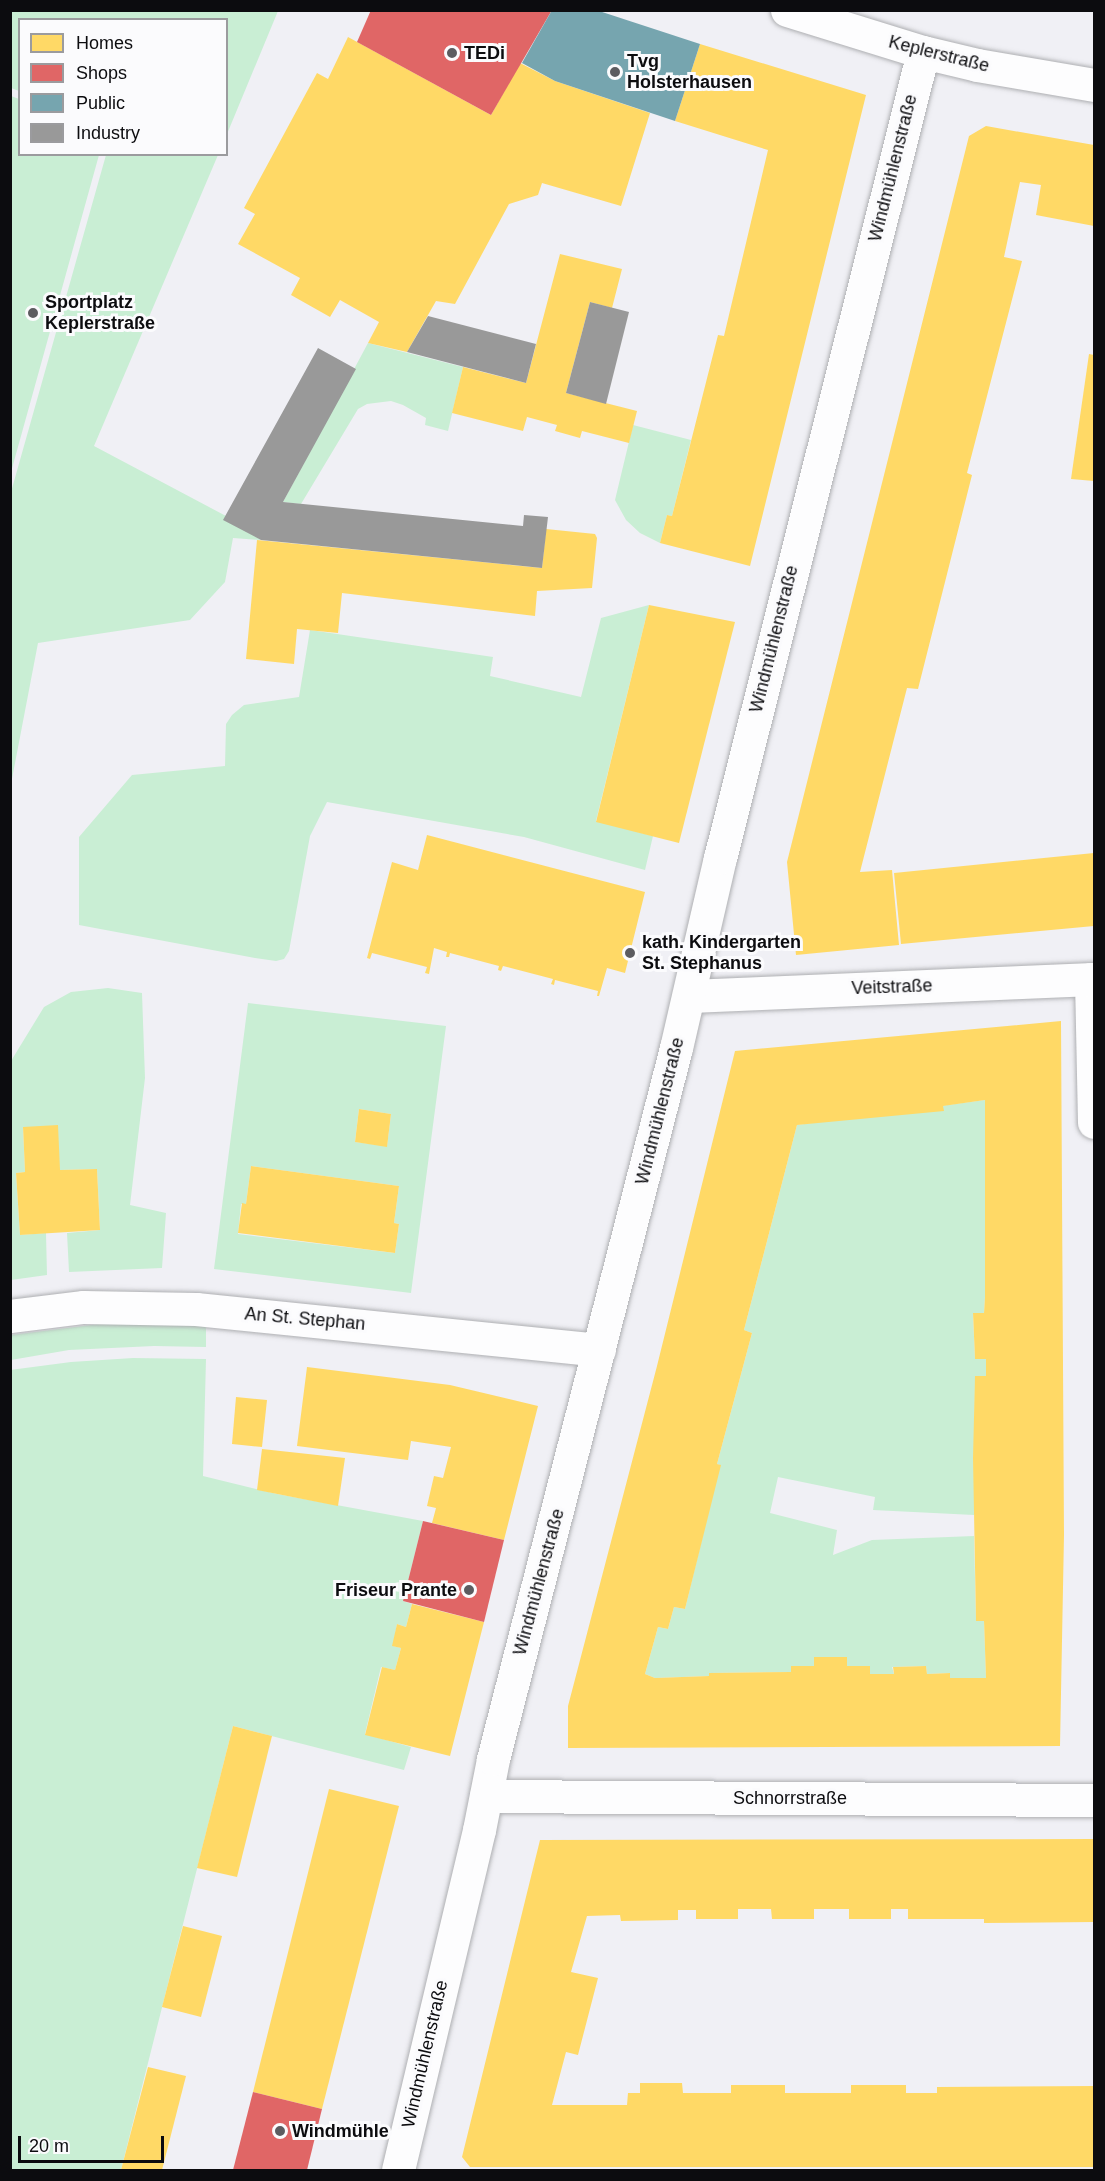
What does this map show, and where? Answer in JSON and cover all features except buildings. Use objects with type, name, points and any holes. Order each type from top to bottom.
[{"type":"street","name":"Keplerstraße","points":[[787,10],[922,52],[977,65],[1095,85]]},
{"type":"street","name":"Windmühlenstraße","points":[[398,2170],[493,1759],[689,996],[722,846],[922,52]]},
{"type":"street","name":"Veitstraße","points":[[689,996],[1093,979]]},
{"type":"street","points":[[1093,979],[1095,1122]]},
{"type":"street","name":"An St. Stephan","points":[[10,1316],[83,1307],[196,1309],[599,1350]]},
{"type":"street","name":"Schnorrstraße","points":[[486,1796],[1095,1800]]},
{"type":"green space","points":[[11,10],[278,11],[228,132],[228,18],[18,18],[18,91],[11,88]]},
{"type":"green space","name":"Sportplatz Keplerstraße","points":[[11,96],[18,99],[18,156],[99,156],[11,472]]},
{"type":"green space","points":[[106,156],[218,156],[94,446],[226,516],[261,540],[233,538],[225,582],[190,620],[38,643],[11,784],[11,492]]},
{"type":"green space","points":[[368,343],[463,367],[448,431],[425,425],[426,418],[391,401],[367,404],[358,409],[301,504],[283,502]]},
{"type":"green space","points":[[633,425],[691,440],[672,516],[667,515],[660,543],[640,533],[626,520],[615,500]]},
{"type":"green space","points":[[649,605],[596,821],[653,836],[645,870],[524,837],[327,802],[310,836],[289,951],[284,959],[276,961],[255,958],[79,925],[79,837],[132,775],[225,766],[226,724],[232,715],[244,705],[299,697],[310,630],[493,657],[490,676],[581,697],[601,618]]},
{"type":"green space","points":[[108,988],[142,993],[145,1078],[130,1205],[166,1213],[162,1268],[69,1272],[67,1233],[100,1230],[97,1169],[60,1170],[23,1127],[25,1172],[16,1173],[20,1235],[46,1233],[47,1275],[11,1280],[11,1061],[44,1007],[71,992]]},
{"type":"green space","points":[[248,1003],[446,1026],[411,1293],[214,1269]],"holes":[[[359,1109],[391,1114],[387,1146],[355,1142]],[[251,1166],[399,1186],[394,1223],[399,1224],[395,1253],[238,1234],[241,1204],[246,1204]]]},
{"type":"green space","points":[[985,1100],[985,1297],[984,1313],[973,1314],[975,1359],[986,1359],[986,1376],[975,1377],[974,1515],[873,1510],[875,1497],[778,1477],[770,1513],[837,1530],[833,1555],[872,1540],[974,1536],[976,1620],[984,1621],[986,1678],[950,1678],[950,1673],[927,1674],[926,1666],[892,1667],[894,1674],[870,1674],[870,1666],[847,1666],[847,1657],[814,1657],[814,1666],[791,1666],[791,1672],[710,1673],[709,1676],[655,1678],[645,1674],[658,1627],[668,1629],[674,1607],[685,1609],[720,1465],[717,1464],[752,1333],[744,1330],[797,1125]]},
{"type":"green space","points":[[107,1323],[206,1323],[206,1347],[154,1346],[69,1350],[11,1360],[11,1335]]},
{"type":"green space","points":[[133,1358],[206,1359],[203,1476],[277,1494],[423,1521],[403,1601],[412,1604],[406,1627],[397,1624],[393,1646],[401,1648],[395,1670],[381,1667],[365,1734],[411,1747],[404,1770],[233,1726],[121,2170],[11,2170],[10,1370],[71,1362]]},
{"type":"place","name":"TEDi","points":[[452,53]]},
{"type":"place","name":"Tvg Holsterhausen","points":[[615,72]]},
{"type":"place","name":"Sportplatz Keplerstraße","points":[[33,313]]},
{"type":"place","name":"kath. Kindergarten St. Stephanus","points":[[630,953]]},
{"type":"place","name":"Friseur Prante","points":[[469,1590]]},
{"type":"place","name":"Windmühle","points":[[280,2131]]}]
